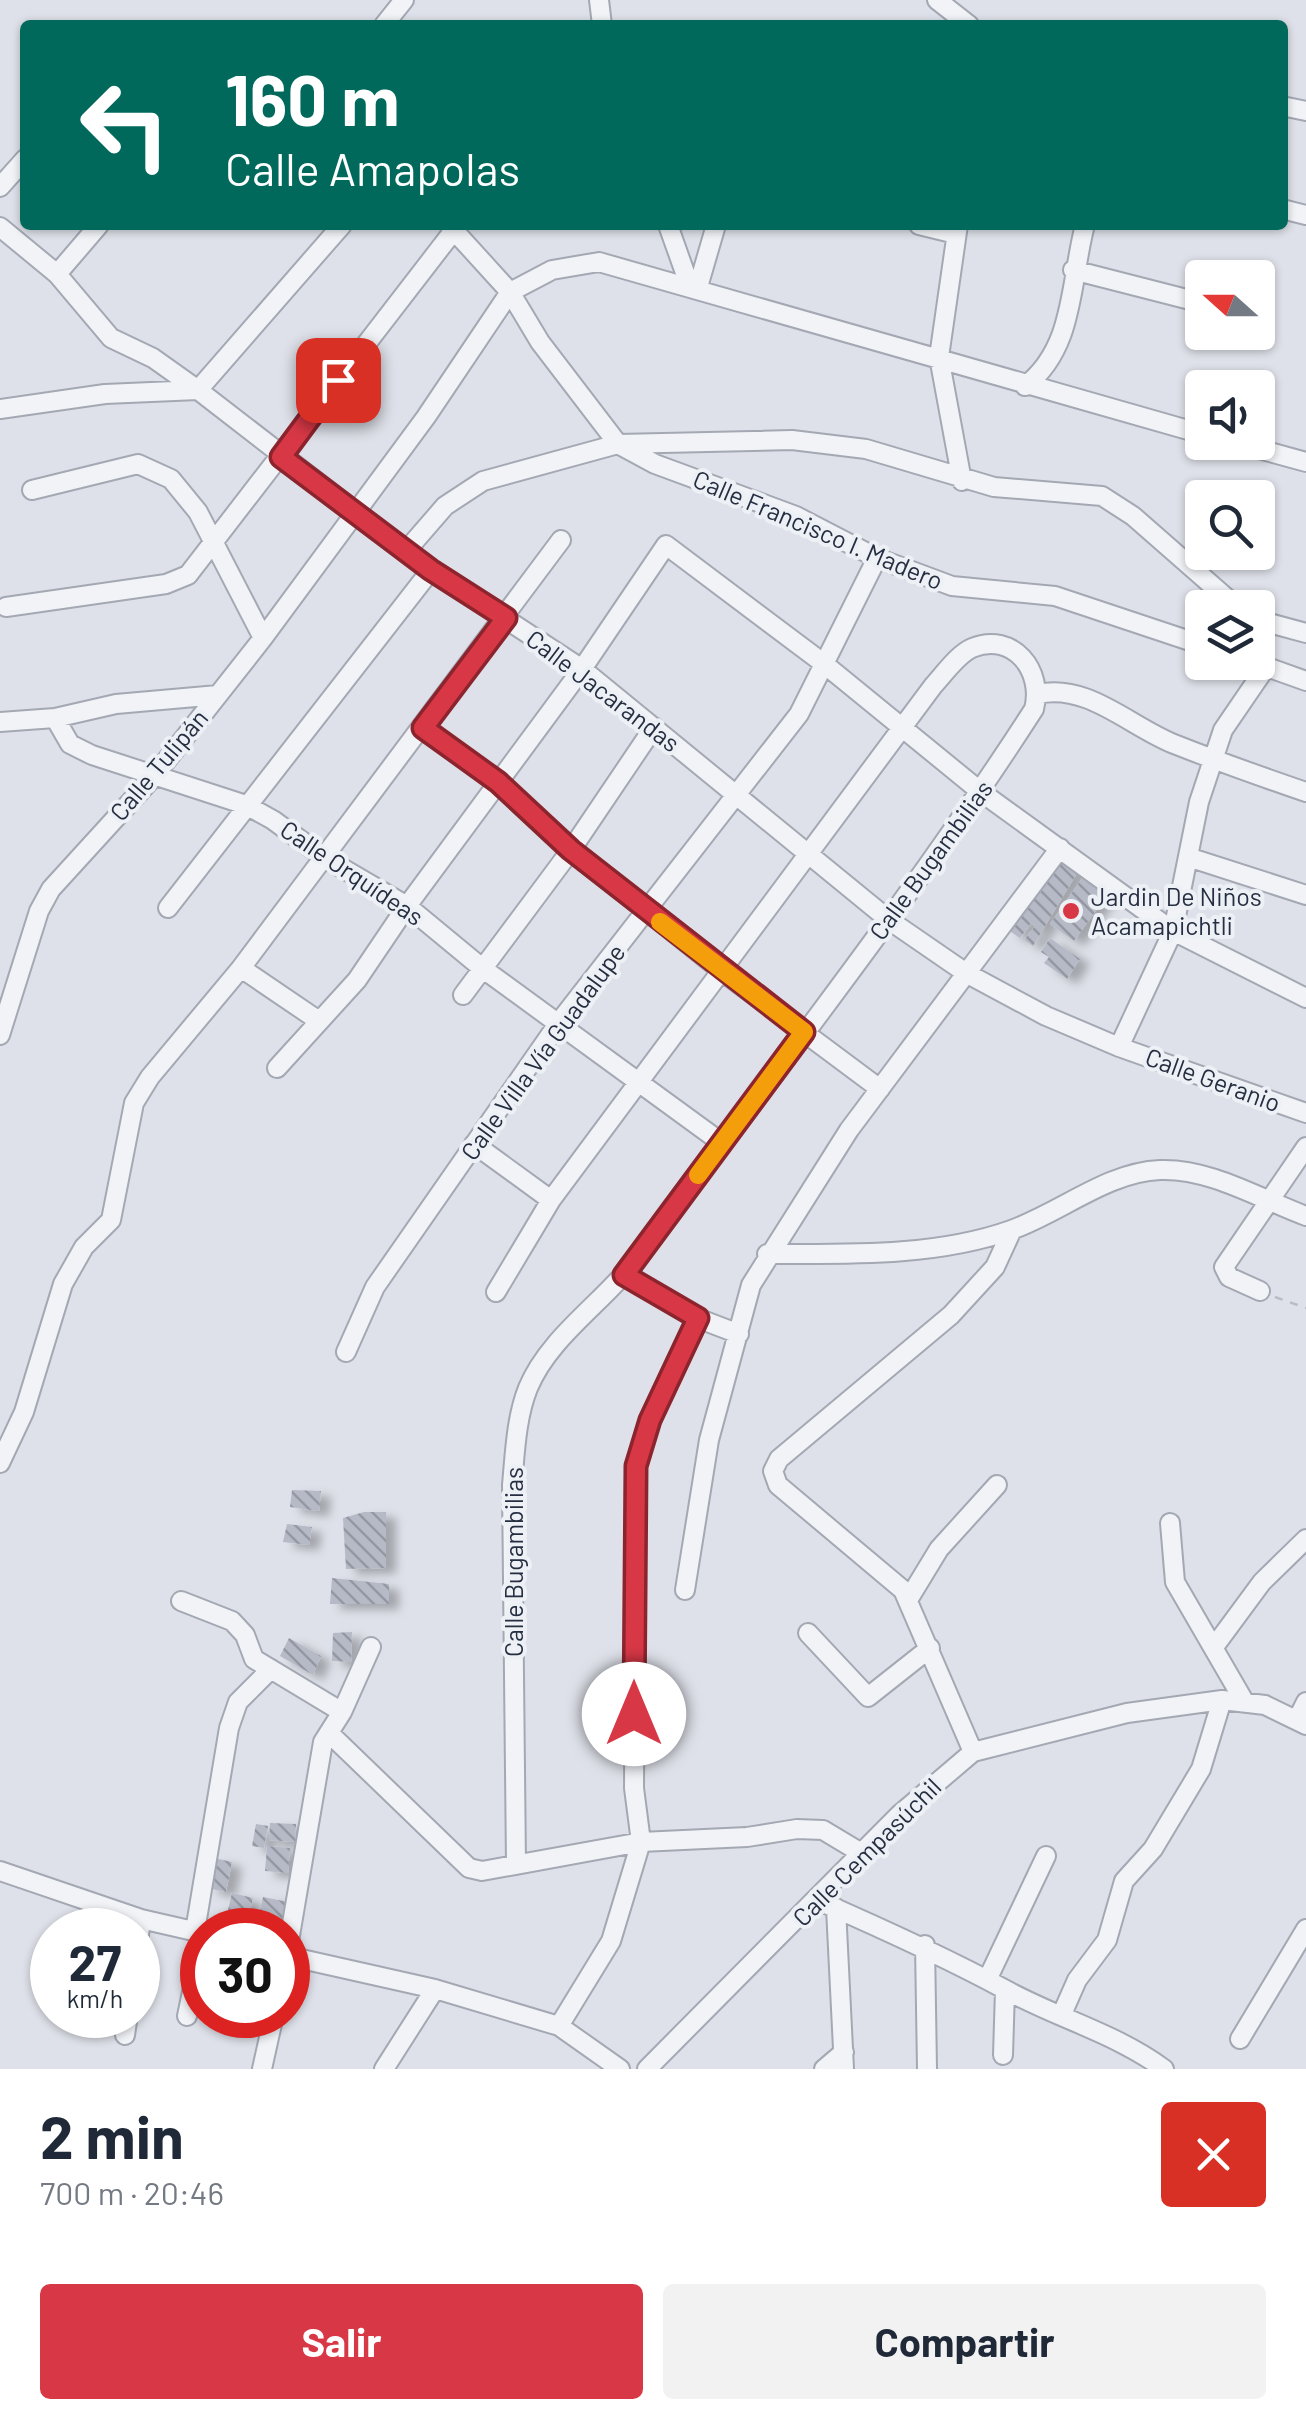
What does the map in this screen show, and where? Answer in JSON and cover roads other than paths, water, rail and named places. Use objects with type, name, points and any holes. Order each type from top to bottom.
[{"type":"street","points":[[388,20],[404,0]]},
{"type":"street","points":[[937,0],[963,20]]},
{"type":"street","points":[[0,188],[20,166]]},
{"type":"street","name":"Calle Jacarandas","points":[[0,227],[57,274],[111,338],[153,358],[431,570],[582,669],[888,920],[966,973],[1046,1016],[1120,1046]]},
{"type":"street","points":[[57,274],[95,230]]},
{"type":"street","points":[[0,409],[104,394],[198,390],[338,230]]},
{"type":"street","points":[[6,607],[166,584],[188,575],[450,230]]},
{"type":"street","name":"Calle Francisco I. Madero","points":[[456,230],[510,292],[540,342],[618,444],[655,464],[796,516],[877,558],[952,586],[1055,596],[1185,639]]},
{"type":"street","points":[[670,230],[694,286]]},
{"type":"street","points":[[694,286],[714,230]]},
{"type":"street","points":[[957,230],[939,357],[962,480]]},
{"type":"street","points":[[1025,386],[1052,359],[1067,324],[1073,270],[1084,230]]},
{"type":"street","points":[[510,292],[552,270],[599,262],[694,286],[1025,386],[1185,429]]},
{"type":"street","points":[[1073,270],[1185,306]]},
{"type":"street","name":"Calle Tulipán","points":[[0,1035],[39,911],[50,888],[156,776],[218,696],[355,512],[510,292]]},
{"type":"street","points":[[406,551],[445,506],[483,481],[618,444],[828,443],[866,450],[962,480],[1102,496],[1133,516],[1217,590]]},
{"type":"street","points":[[1275,454],[1306,462]]},
{"type":"street","points":[[32,490],[138,464],[148,465],[186,494],[262,638]]},
{"type":"street","points":[[0,1463],[24,1412],[64,1284],[84,1248],[112,1220],[134,1103],[150,1076],[241,968],[561,540]]},
{"type":"street","points":[[278,1068],[358,980],[406,906],[582,669],[666,545],[823,663],[981,792],[1172,931],[1306,998]]},
{"type":"street","name":"Calle Villa Vía Guadalupe","points":[[346,1352],[375,1287],[560,1022],[648,912],[734,792],[799,714],[877,558]]},
{"type":"street","points":[[168,908],[431,570]]},
{"type":"street","points":[[1275,625],[1306,633]]},
{"type":"street","points":[[496,1292],[551,1200],[637,1080],[810,857],[901,729],[968,649],[992,642],[1022,656],[1034,672],[1036,701],[1058,690],[1085,697],[1170,742],[1306,792]]},
{"type":"street","points":[[1120,1046],[1172,931],[1213,757],[1252,680]]},
{"type":"street","points":[[0,722],[55,718],[116,704],[218,696]]},
{"type":"street","name":"Calle Bugambilias","points":[[516,1865],[512,1485],[517,1432],[528,1387],[553,1349],[624,1275],[888,920],[981,792],[1036,701]]},
{"type":"street","name":"Calle Orquídeas","points":[[55,718],[70,744],[246,805],[406,906],[482,968],[722,1143]]},
{"type":"street","points":[[463,995],[571,850],[654,727]]},
{"type":"street","points":[[423,728],[498,782],[571,850],[723,972],[880,1089]]},
{"type":"street","points":[[685,1590],[709,1440],[751,1285],[767,1254],[880,1089],[1060,848]]},
{"type":"street","points":[[1188,857],[1306,895]]},
{"type":"street","points":[[241,968],[319,1021]]},
{"type":"street","name":"Calle Geranio","points":[[1120,1046],[1306,1113]]},
{"type":"street","points":[[474,1144],[551,1200]]},
{"type":"street","points":[[1260,1291],[1229,1276],[1224,1266],[1306,1147]]},
{"type":"street","points":[[767,1254],[873,1254],[1012,1230],[1129,1176],[1159,1170],[1196,1172],[1306,1216]]},
{"type":"street","points":[[973,1752],[903,1590],[778,1485],[773,1472],[780,1458],[951,1315],[995,1267],[1012,1230]]},
{"type":"street","points":[[624,1275],[698,1318],[739,1334]]},
{"type":"street","points":[[559,2026],[612,1941],[641,1842],[634,1788],[636,1466],[650,1420],[698,1318]]},
{"type":"street","points":[[908,1600],[938,1549],[997,1485]]},
{"type":"street","points":[[1170,1524],[1175,1582],[1190,1614],[1244,1700]]},
{"type":"street","points":[[1214,1647],[1262,1582],[1306,1540]]},
{"type":"street","points":[[181,1602],[232,1621],[246,1635],[254,1659],[342,1712]]},
{"type":"street","points":[[808,1634],[868,1697],[930,1648]]},
{"type":"street","points":[[295,1908],[323,1742],[342,1712],[371,1647]]},
{"type":"street","points":[[204,1908],[229,1728],[238,1702],[270,1669]]},
{"type":"street","points":[[1062,2014],[1078,1980],[1106,1940],[1124,1881],[1153,1849],[1201,1769],[1222,1700]]},
{"type":"street","name":"Calle Cempasúchil","points":[[647,2069],[827,1905],[863,1854],[934,1782],[973,1752],[1127,1713],[1222,1700],[1244,1700],[1301,1722]]},
{"type":"street","points":[[1301,1722],[1306,1702]]},
{"type":"street","points":[[329,1733],[469,1868],[482,1871],[641,1842],[747,1837],[797,1829],[823,1830],[863,1854]]},
{"type":"street","points":[[988,1978],[1046,1856]]},
{"type":"street","points":[[0,1870],[109,1908]]},
{"type":"street","points":[[824,2069],[844,2061],[827,1905],[925,1945],[1005,1990],[1129,2044],[1164,2069]]},
{"type":"street","points":[[1240,2040],[1306,1929]]},
{"type":"street","points":[[925,1945],[927,2069]]},
{"type":"street","points":[[310,1961],[435,1989],[559,2026],[620,2069]]},
{"type":"street","points":[[384,2069],[435,1989]]},
{"type":"street","points":[[1003,2055],[1005,1990]]},
{"type":"street","points":[[262,2069],[269,2038]]},
{"type":"place","name":"Jardin De Niños Acamapichtli","points":[[1071,911]]}]
